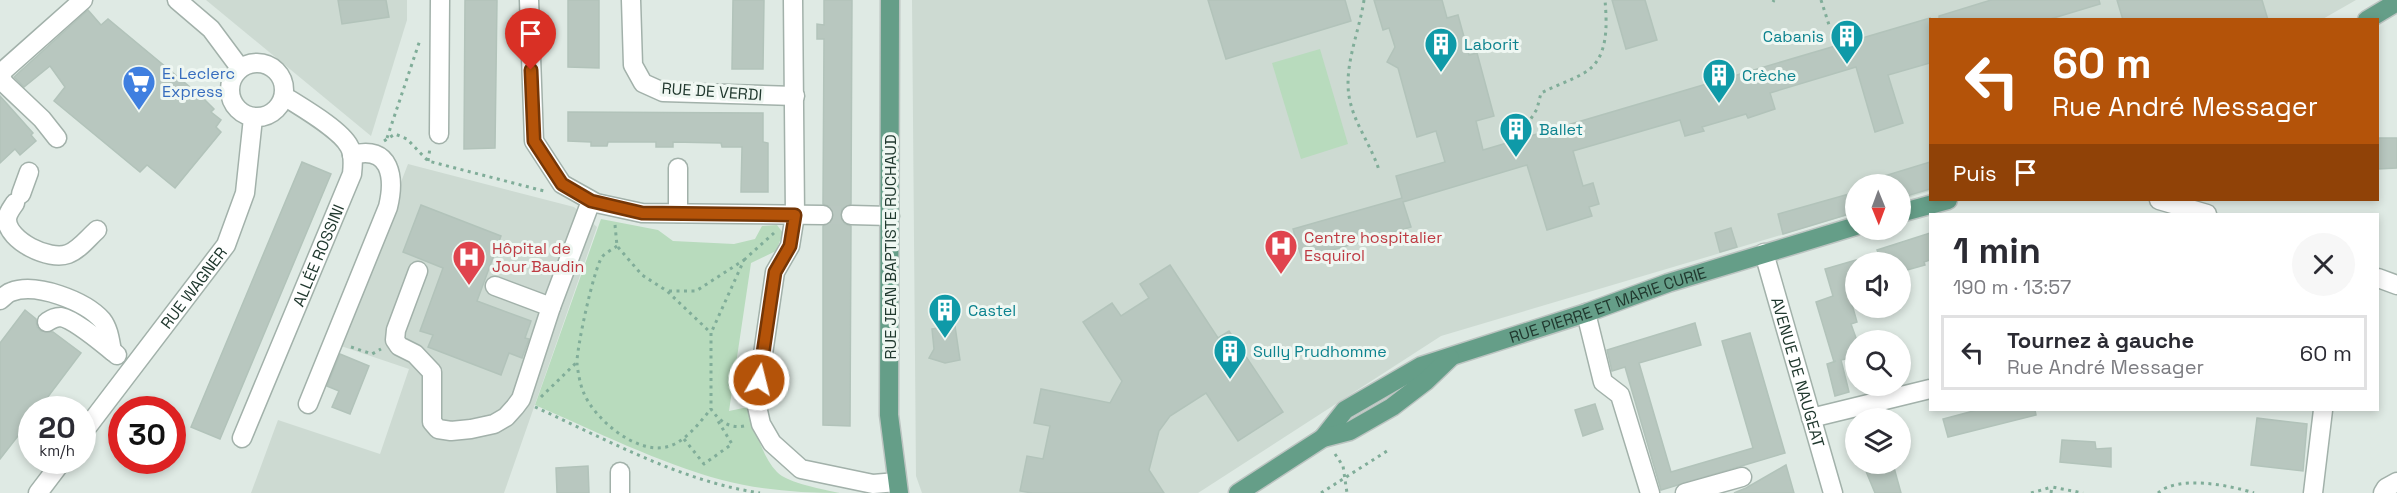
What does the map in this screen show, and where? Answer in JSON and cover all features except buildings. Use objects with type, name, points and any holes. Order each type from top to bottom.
[{"type":"main road","name":"RUE JEAN BAPTISTE RUCHAUD","points":[[890,0],[889,415],[898,488]]},
{"type":"main road","points":[[2370,18],[2397,2]]},
{"type":"main road","points":[[1911,210],[1944,201]]},
{"type":"main road","name":"RUE PIERRE ET MARIE CURIE","points":[[1238,493],[1323,438],[1350,431],[1392,407],[1426,381],[1450,358],[1668,283],[1845,229]]},
{"type":"street","points":[[57,138],[42,119],[4,83],[1,76],[3,71],[83,0]]},
{"type":"street","points":[[177,0],[211,28],[240,68]]},
{"type":"street","points":[[439,134],[440,0]]},
{"type":"street","points":[[529,0],[534,141],[562,184],[591,201],[642,213],[823,215]]},
{"type":"street","name":"RUE DE VERDI","points":[[631,0],[633,65],[643,83],[663,92],[795,96]]},
{"type":"street","points":[[793,0],[795,215],[790,246],[775,272],[756,402],[761,424],[772,443],[801,469],[858,482],[885,484],[898,488]]},
{"type":"street","points":[[258,62],[276,70],[284,87],[284,96],[281,104],[269,115],[252,118],[236,109],[229,92],[234,75],[240,68],[258,62]]},
{"type":"street","points":[[284,96],[344,139],[352,155],[362,152],[373,153],[384,161],[389,168],[392,192],[388,207],[308,404]]},
{"type":"street","name":"RUE WAGNER","points":[[96,416],[225,245],[245,193],[252,118]]},
{"type":"street","name":"ALLÉE ROSSINI","points":[[242,438],[352,174],[352,155]]},
{"type":"street","points":[[678,168],[678,213]]},
{"type":"street","points":[[29,172],[7,220],[19,240],[32,249],[50,255],[67,255],[75,251],[97,230]]},
{"type":"street","points":[[418,271],[396,330],[395,340],[399,346],[415,354],[432,372],[430,414],[432,422],[438,429],[451,431],[494,424],[506,417],[521,399],[551,307],[591,201]]},
{"type":"street","points":[[2162,201],[2204,213]]},
{"type":"street","points":[[2195,201],[2218,213]]},
{"type":"street","points":[[851,215],[890,216]]},
{"type":"street","name":"AVENUE DE NAUGEAT","points":[[1764,253],[1833,493]]},
{"type":"street","points":[[2379,279],[2397,285]]},
{"type":"street","points":[[495,286],[551,307]]},
{"type":"street","points":[[0,300],[11,292],[29,289],[66,297],[77,302],[103,321],[109,334],[112,351]]},
{"type":"street","points":[[1586,313],[1603,382],[1620,395],[1650,493]]},
{"type":"street","points":[[47,322],[61,317],[71,321],[133,368]]},
{"type":"street","points":[[1811,418],[1929,389]]},
{"type":"street","points":[[2313,493],[2323,411]]},
{"type":"street","points":[[620,472],[620,493]]},
{"type":"street","points":[[38,493],[52,474]]},
{"type":"street","points":[[1684,493],[1743,477]]},
{"type":"street","points":[[2383,493],[2386,488],[2397,482]]},
{"type":"path","points":[[1364,0],[1347,84],[1351,107],[1372,148],[1379,170]]},
{"type":"path","points":[[1527,125],[1538,109],[1541,93],[1568,78],[1585,72],[1602,54],[1606,16],[1605,0]]},
{"type":"path","points":[[1821,0],[1830,28]]},
{"type":"path","points":[[387,138],[421,38]]},
{"type":"path","points":[[373,153],[387,138],[395,134],[406,139],[428,161],[547,191],[562,184]]},
{"type":"path","points":[[614,208],[617,246],[642,275],[667,291],[711,333]]},
{"type":"path","points":[[667,291],[696,291],[744,260],[795,215]]},
{"type":"path","points":[[617,246],[602,257],[591,284],[577,362],[583,391],[596,414],[610,428],[632,440],[654,448],[667,447],[684,439],[711,409]]},
{"type":"path","points":[[684,439],[704,464],[732,444],[711,409],[711,333],[744,260]]},
{"type":"path","points":[[334,341],[372,354],[395,340]]},
{"type":"path","points":[[521,399],[667,468],[736,489],[760,493]]},
{"type":"path","points":[[717,419],[736,428],[761,424]]},
{"type":"path","points":[[1323,438],[1343,466],[1347,493]]},
{"type":"path","points":[[1321,493],[1387,451]]},
{"type":"path","points":[[2158,493],[2164,488],[2184,482],[2241,489],[2254,493]]},
{"type":"path","points":[[2031,493],[2052,487],[2084,493]]},
{"type":"path","points":[[2051,493],[2052,487]]},
{"type":"shaded area","points":[[206,0],[407,0],[407,20],[371,136]]},
{"type":"shaded area","name":"Centre hospitalier Esquirol","points":[[912,0],[2356,0],[2324,18],[1929,18],[1929,191],[1911,197],[1911,174],[1845,174],[1845,216],[1441,336],[1198,493],[922,493],[916,476]]},
{"type":"shaded area","name":"Hôpital de Jour Baudin","points":[[408,164],[574,207],[597,227],[504,493],[251,493],[278,420],[380,454],[409,369],[338,345]]},
{"type":"green space","points":[[1320,49],[1348,144],[1301,159],[1272,63]]},
{"type":"green space","points":[[601,219],[658,230],[673,241],[734,244],[755,239],[762,226],[777,225],[783,233],[776,251],[751,263],[729,411],[748,407],[767,458],[782,476],[807,486],[840,493],[781,490],[722,480],[651,456],[535,405]]},
{"type":"tunnel","points":[[823,215],[851,215]]},
{"type":"place","name":"Cabanis","points":[[1847,65]]},
{"type":"place","name":"Laborit","points":[[1441,73]]},
{"type":"place","name":"Crèche","points":[[1719,104]]},
{"type":"place","name":"E. Leclerc Express","points":[[139,111]]},
{"type":"place","name":"Ballet","points":[[1516,158]]},
{"type":"place","name":"Centre hospitalier Esquirol","points":[[1281,275]]},
{"type":"place","name":"Hôpital de Jour Baudin","points":[[469,286]]},
{"type":"place","name":"Castel","points":[[945,339]]},
{"type":"place","name":"Sully Prudhomme","points":[[1230,380]]},
{"type":"route","points":[[531,70],[534,141],[562,184],[591,201],[642,213],[795,215],[790,246],[775,272],[759,380]]}]
